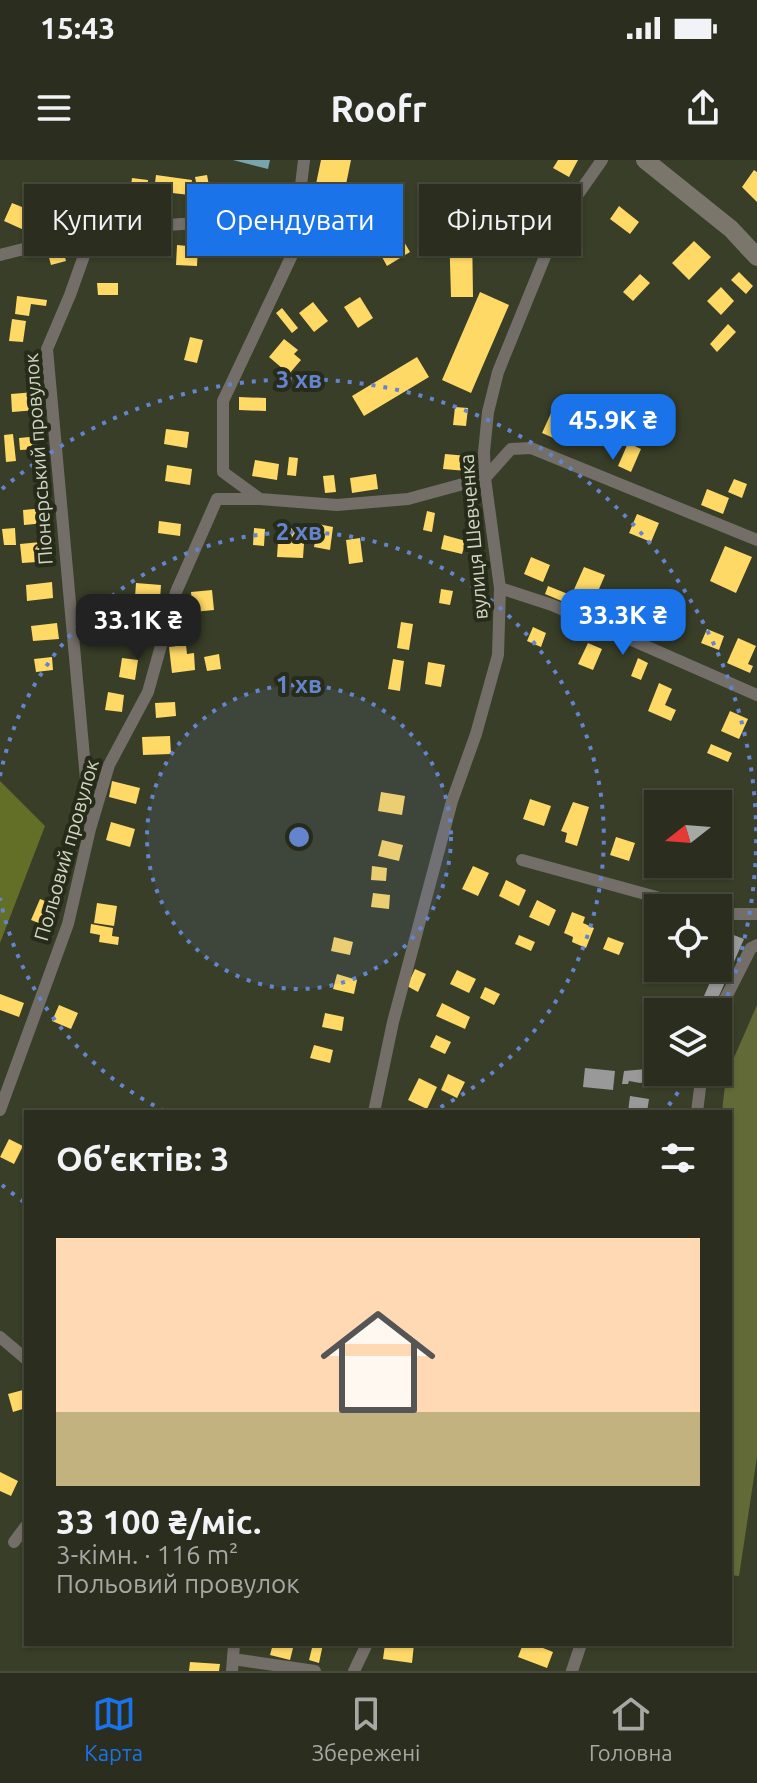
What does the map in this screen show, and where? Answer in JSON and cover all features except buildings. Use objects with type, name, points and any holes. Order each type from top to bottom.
[{"type":"main road","points":[[645,160],[731,229],[757,257]]},
{"type":"street","points":[[301,184],[304,160]]},
{"type":"street","name":"вулиця Шевченка","points":[[374,1110],[393,1022],[452,801],[476,734],[498,655],[500,588],[485,478],[488,412],[498,372],[563,218],[602,160]]},
{"type":"street","points":[[0,255],[24,248]]},
{"type":"street","name":"Піонерський провулок","points":[[84,256],[47,349],[90,829]]},
{"type":"street","points":[[260,499],[223,472],[223,401],[292,256]]},
{"type":"street","points":[[485,478],[511,449],[542,450],[757,540]]},
{"type":"street","name":"Польовий провулок","points":[[0,1110],[68,924],[90,829],[109,765],[148,692],[176,592],[217,499],[337,505],[408,499],[485,478]]},
{"type":"street","points":[[500,588],[552,605],[757,695]]},
{"type":"street","points":[[522,860],[645,894]]},
{"type":"street","points":[[732,914],[757,914]]},
{"type":"street","points":[[726,998],[751,948],[757,945]]},
{"type":"street","points":[[697,1110],[700,1086]]},
{"type":"street","points":[[0,1337],[24,1357]]},
{"type":"street","points":[[14,1542],[24,1529]]},
{"type":"street","points":[[354,1671],[366,1646]]},
{"type":"street","points":[[572,1671],[580,1646]]},
{"type":"street","points":[[232,1665],[315,1671]]},
{"type":"green space","points":[[0,781],[45,826],[0,943]]},
{"type":"green space","points":[[757,1005],[757,1457],[739,1576],[732,1575],[732,1110],[722,1110],[725,1086],[732,1086],[732,1062]]}]
